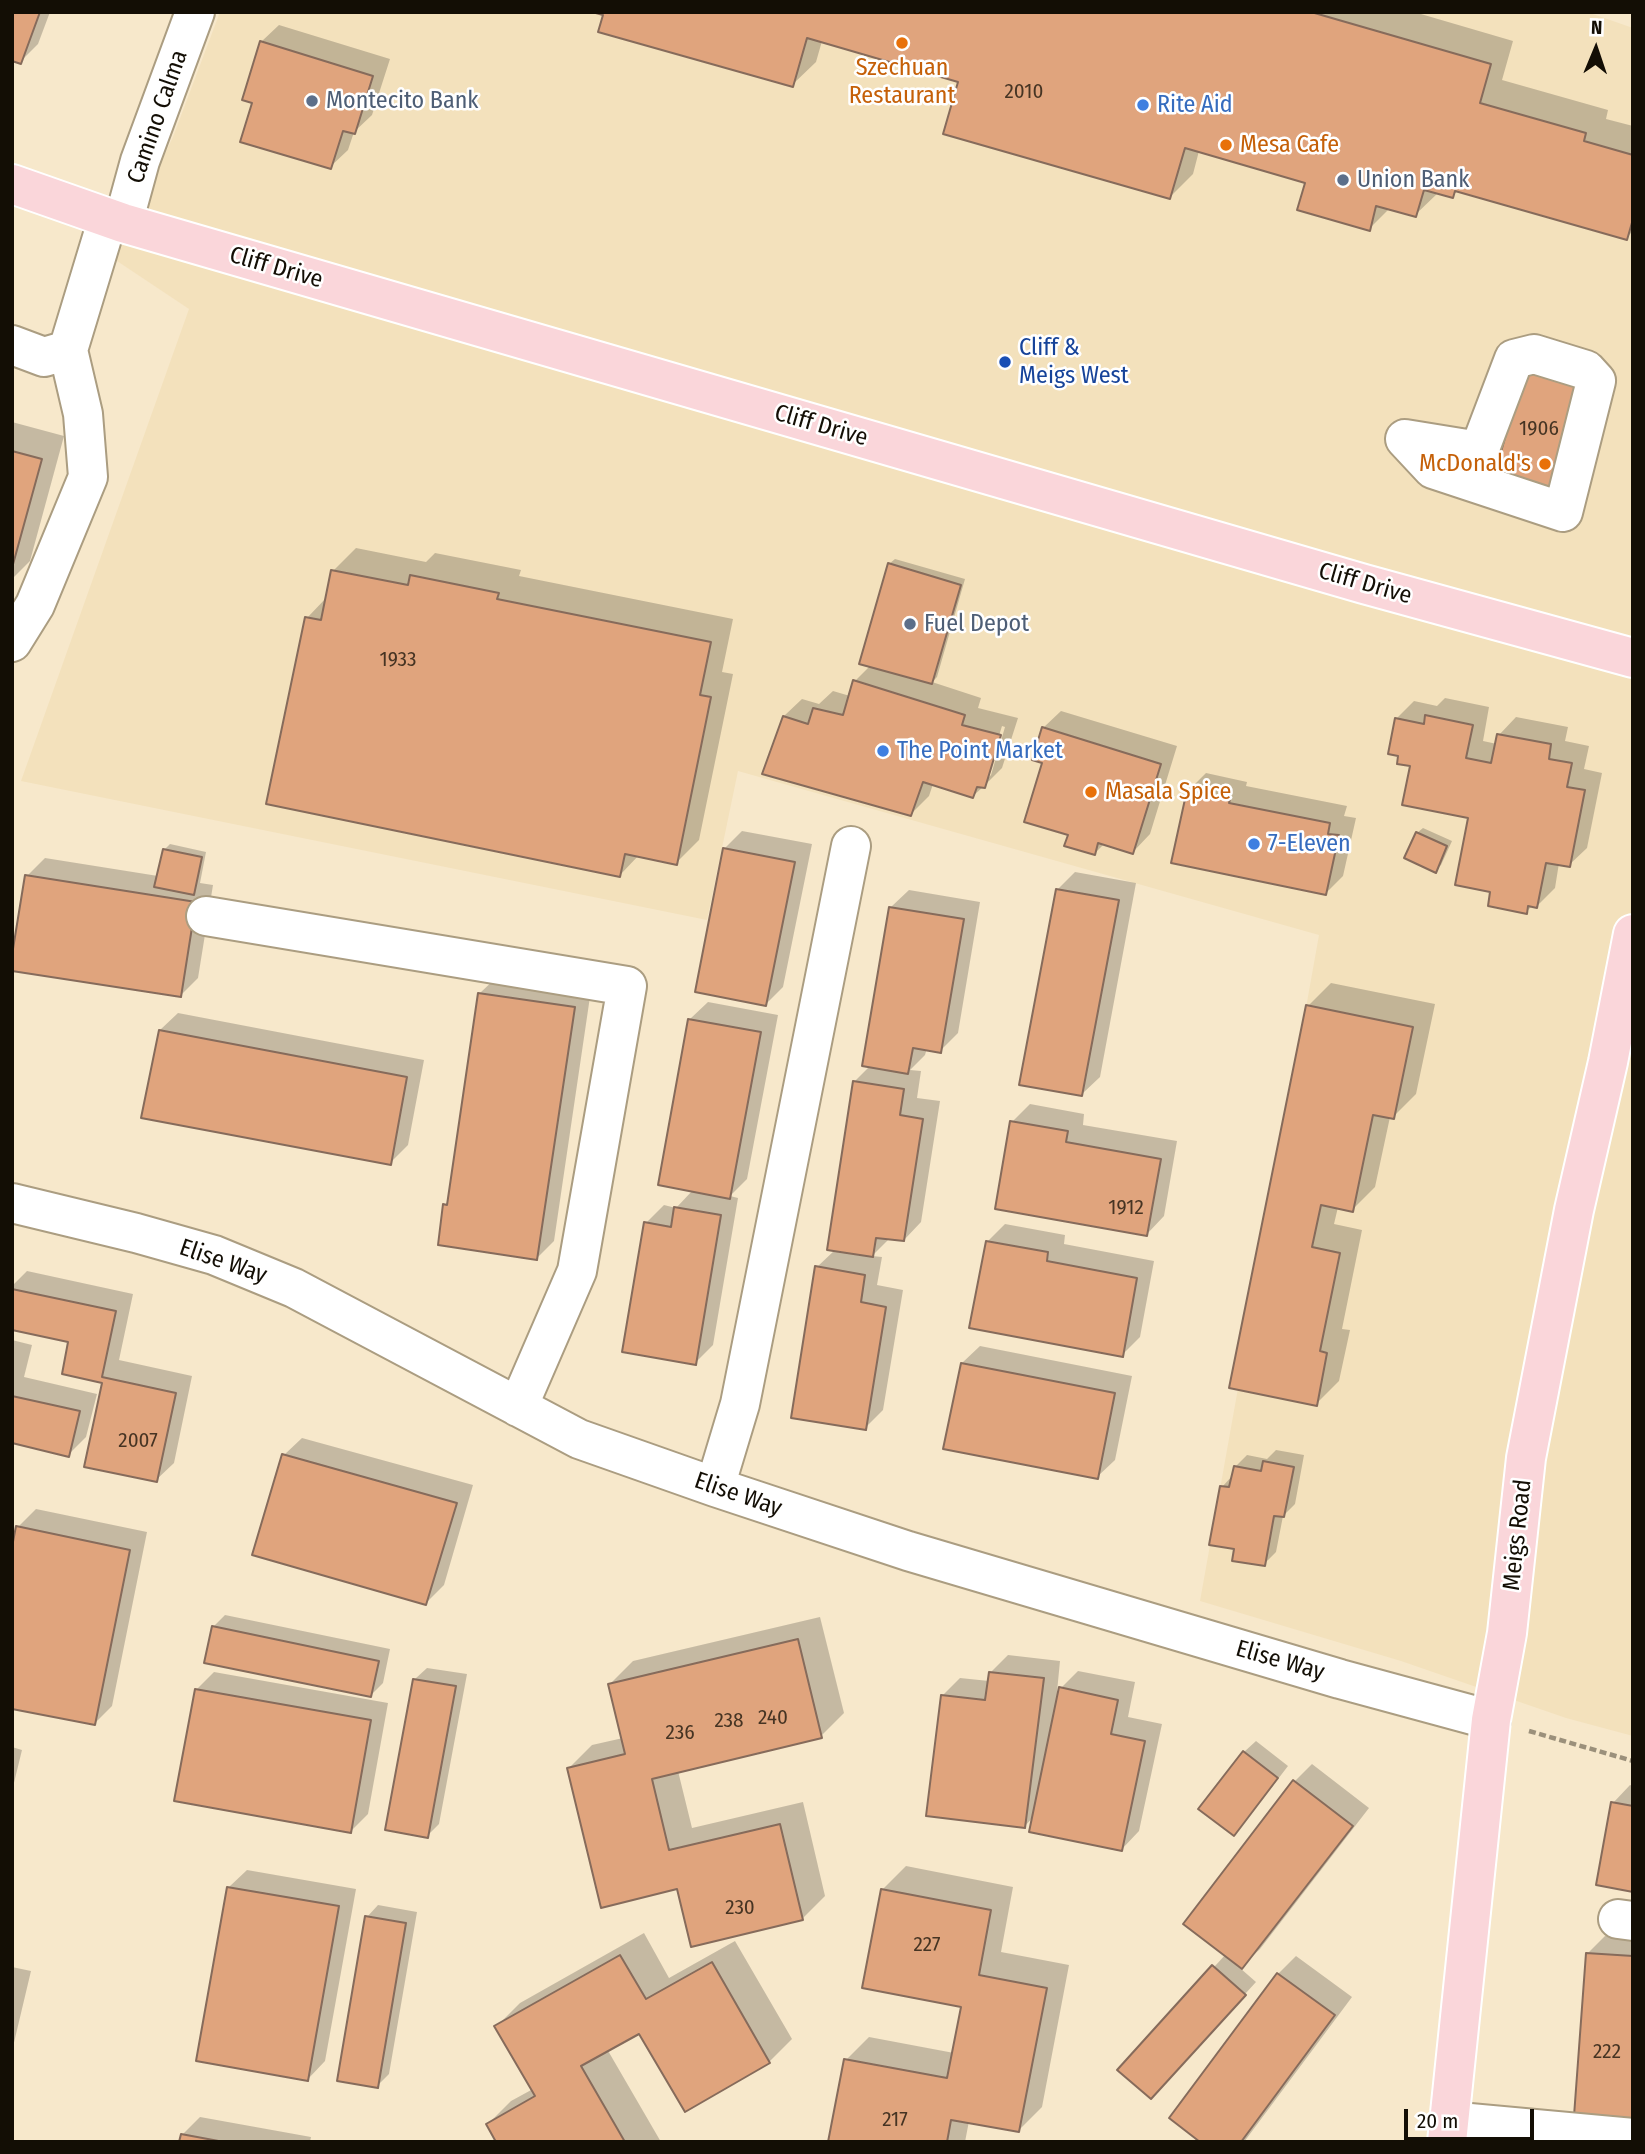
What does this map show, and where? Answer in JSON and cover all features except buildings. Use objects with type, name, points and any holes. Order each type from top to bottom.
[{"type":"main road","name":"Cliff Drive","points":[[12,184],[115,220],[1364,584],[1633,658]]},
{"type":"main road","name":"Meigs Road","points":[[1447,2131],[1491,1720],[1507,1633],[1526,1458],[1574,1210],[1608,1062],[1633,934]]},
{"type":"street","name":"Camino Calma","points":[[68,350],[195,12]]},
{"type":"street","points":[[12,345],[44,357],[68,350],[83,414],[88,477],[36,606],[12,642]]},
{"type":"street","points":[[1534,354],[1586,370],[1596,381],[1563,512],[1433,469],[1405,439],[1479,451],[1514,359],[1534,354]]},
{"type":"street","points":[[715,1488],[740,1404],[851,846]]},
{"type":"street","points":[[206,916],[627,986],[577,1271],[518,1407]]},
{"type":"street","name":"Elise Way","points":[[12,1203],[214,1255],[283,1283],[579,1439],[715,1488],[908,1551],[1327,1675],[1491,1720]]},
{"type":"street","points":[[1447,2131],[1633,2138]]},
{"type":"path","points":[[1491,1720],[1633,1761]]},
{"type":"shaded area","points":[[220,12],[1587,12],[1633,28],[1633,1736],[1566,1718],[1401,1661],[1200,1601],[1319,935],[738,771],[707,920],[21,781],[189,309],[114,259],[173,137]]},
{"type":"place","name":"Szechuan Restaurant","points":[[902,43]]},
{"type":"place","name":"Montecito Bank","points":[[312,101]]},
{"type":"place","name":"Rite Aid","points":[[1143,105]]},
{"type":"place","name":"Mesa Cafe","points":[[1226,145]]},
{"type":"place","name":"Union Bank","points":[[1343,180]]},
{"type":"place","name":"Cliff & Meigs West","points":[[1005,362]]},
{"type":"place","name":"McDonald's","points":[[1545,464]]},
{"type":"place","name":"Fuel Depot","points":[[910,624]]},
{"type":"place","name":"The Point Market","points":[[883,751]]},
{"type":"place","name":"Masala Spice","points":[[1091,792]]},
{"type":"place","name":"7-Eleven","points":[[1254,844]]}]
